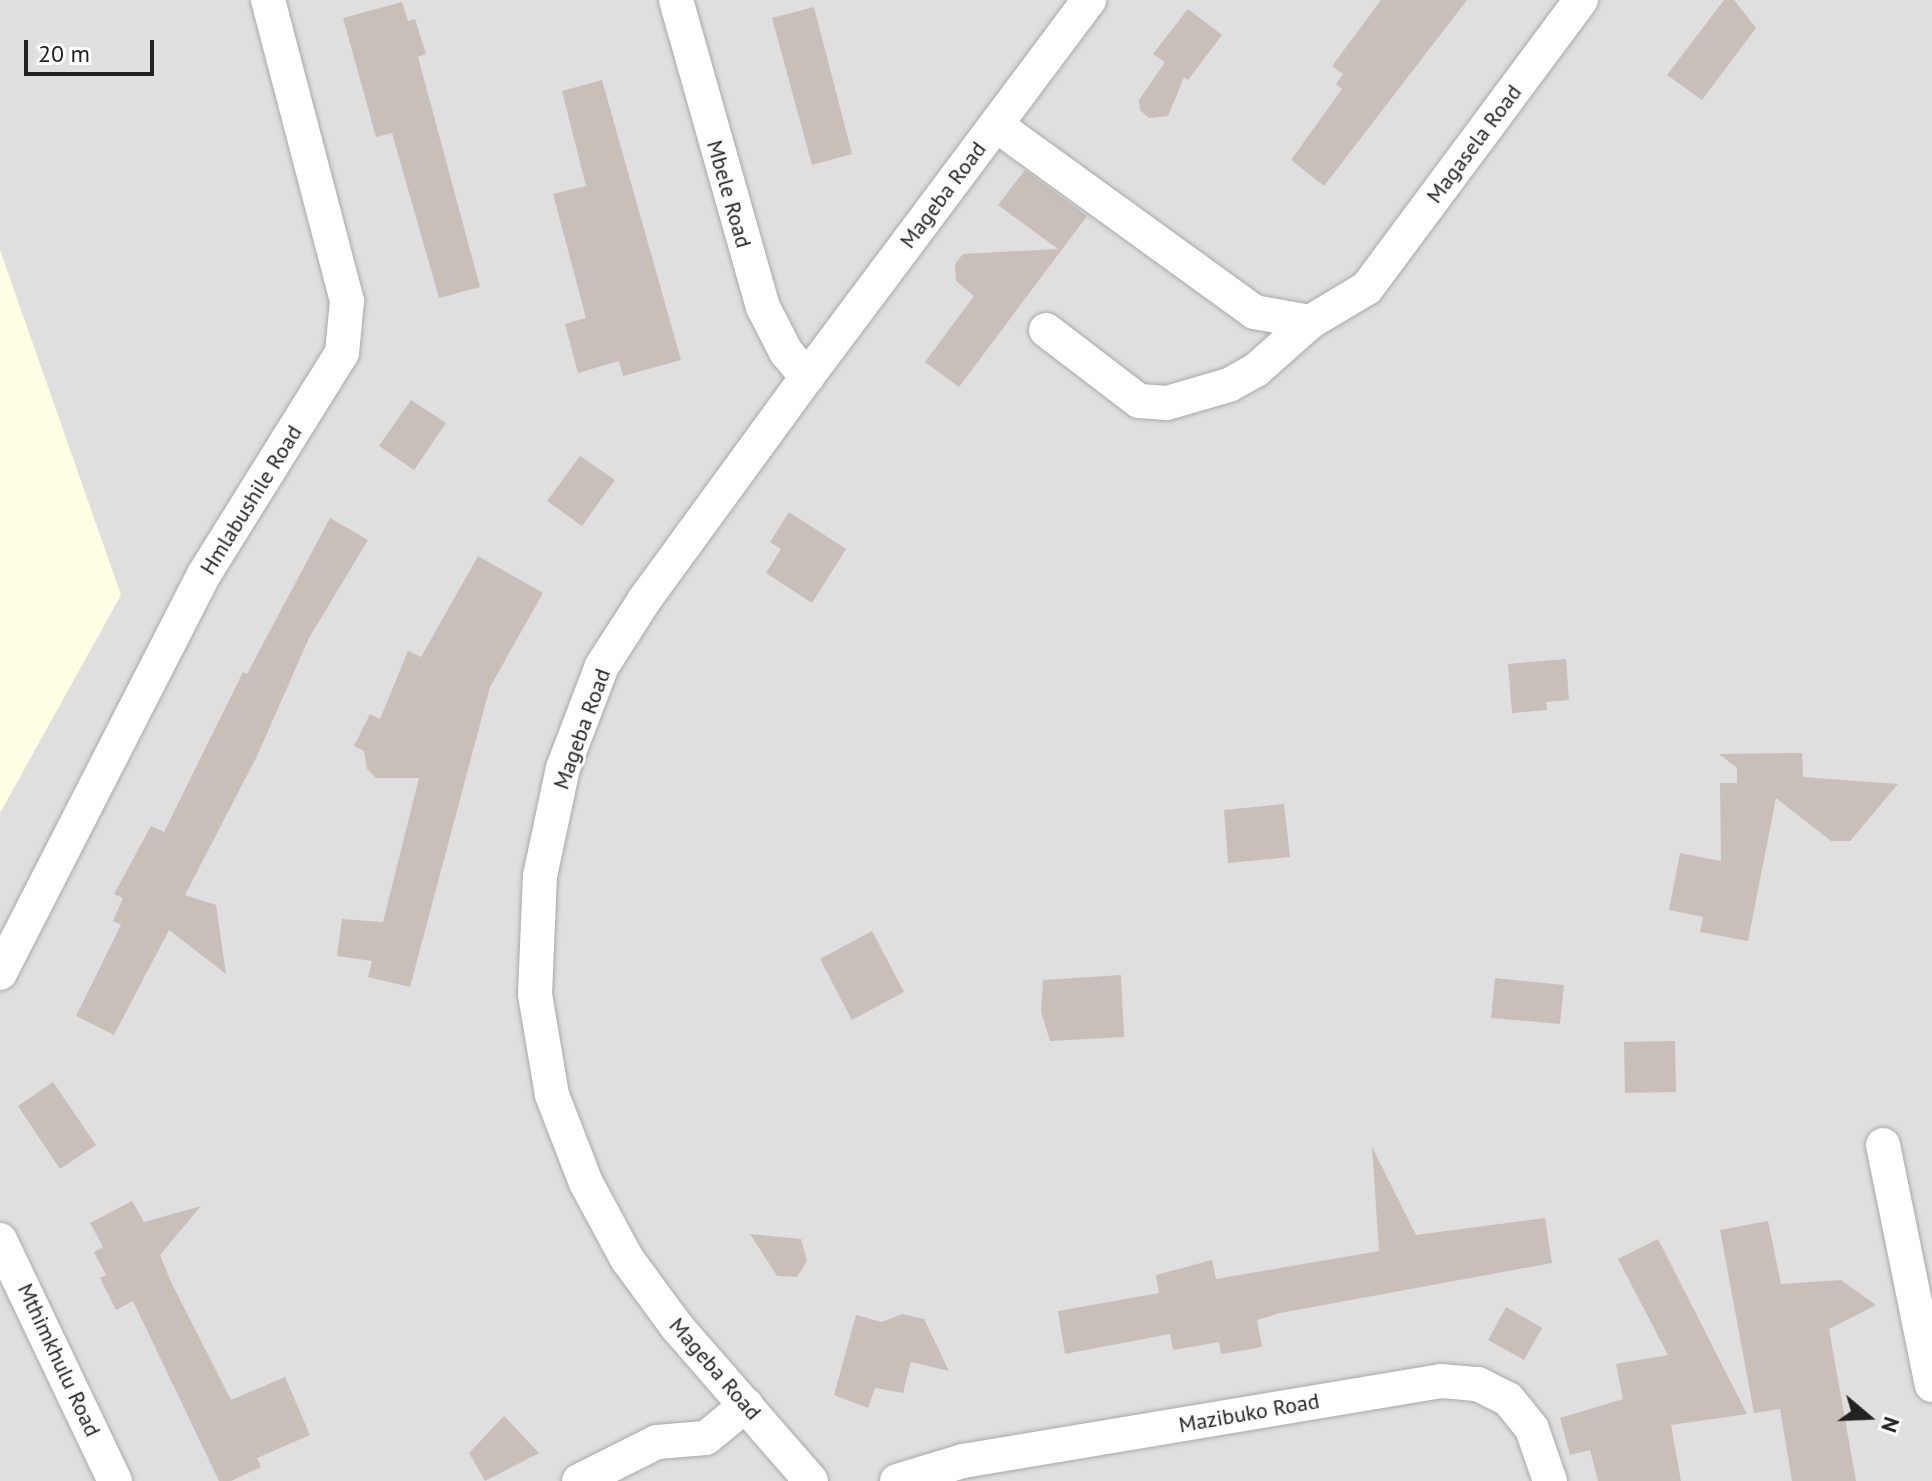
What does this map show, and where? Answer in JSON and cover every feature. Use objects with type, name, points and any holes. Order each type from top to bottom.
[{"type":"street","name":"Hmlabushile Road","points":[[0,973],[203,576],[342,353],[347,301],[268,0]]},
{"type":"street","name":"Mbele Road","points":[[676,0],[763,307],[786,352],[807,377]]},
{"type":"street","name":"Mageba Road","points":[[811,1481],[627,1259],[586,1183],[552,1095],[535,994],[540,876],[563,768],[602,666],[645,599],[807,377],[1089,0]]},
{"type":"street","name":"Magasela Road","points":[[1310,322],[1367,288],[1581,0]]},
{"type":"street","points":[[996,125],[1254,312],[1310,322]]},
{"type":"street","points":[[1046,330],[1139,401],[1167,403],[1229,385],[1256,370],[1310,322]]},
{"type":"street","points":[[1883,1145],[1932,1385]]},
{"type":"street","name":"Mthimkhulu Road","points":[[0,1240],[115,1481]]},
{"type":"street","name":"Mazibuko Road","points":[[897,1481],[963,1461],[1441,1381],[1478,1384],[1508,1399],[1532,1429],[1550,1481]]},
{"type":"street","points":[[579,1481],[657,1442],[706,1438],[746,1405]]},
{"type":"shaded area","points":[[0,0],[1932,0],[1932,1481],[0,1481]]},
{"type":"shaded area","points":[[0,250],[121,595],[0,813]]},
{"type":"building","points":[[1381,0],[1467,0],[1324,186],[1291,160],[1342,89],[1336,84],[1343,74],[1332,66]]},
{"type":"building","points":[[1724,0],[1734,0],[1756,28],[1702,100],[1667,75]]},
{"type":"building","points":[[402,2],[408,21],[415,19],[426,54],[418,57],[480,287],[439,298],[392,133],[376,137],[343,18]]},
{"type":"building","points":[[814,7],[852,154],[812,165],[772,18]]},
{"type":"building","points":[[1188,9],[1222,35],[1188,80],[1184,77],[1168,116],[1149,118],[1140,110],[1139,100],[1165,62],[1153,54]]},
{"type":"building","points":[[602,80],[681,360],[623,376],[619,361],[578,373],[565,324],[586,318],[553,194],[586,186],[562,91]]},
{"type":"building","points":[[1025,170],[1087,216],[959,387],[925,362],[974,296],[956,281],[955,264],[963,254],[1058,249],[998,205]]},
{"type":"building","points":[[411,400],[446,423],[414,470],[379,446]]},
{"type":"building","points":[[580,456],[615,480],[582,526],[547,501]]},
{"type":"building","points":[[789,512],[846,549],[812,603],[766,573],[781,549],[770,542]]},
{"type":"building","points":[[330,518],[368,540],[309,638],[257,756],[185,895],[216,905],[226,974],[169,930],[114,1035],[76,1016],[121,925],[113,921],[123,898],[114,894],[151,826],[164,832],[243,672],[247,674]]},
{"type":"building","points":[[478,556],[543,593],[490,687],[410,987],[368,977],[372,961],[337,956],[342,919],[383,922],[419,778],[376,778],[367,769],[364,751],[354,746],[370,714],[380,719],[408,651],[421,657]]},
{"type":"building","points":[[1566,659],[1569,700],[1546,702],[1547,710],[1512,713],[1508,664]]},
{"type":"building","points":[[1802,753],[1803,777],[1898,784],[1850,841],[1831,841],[1776,798],[1748,941],[1700,932],[1703,917],[1669,910],[1680,853],[1721,861],[1720,783],[1737,783],[1737,768],[1719,754]]},
{"type":"building","points":[[1284,804],[1290,857],[1228,863],[1224,810]]},
{"type":"building","points":[[872,931],[904,992],[852,1020],[820,959]]},
{"type":"building","points":[[1121,975],[1124,1037],[1050,1041],[1041,1012],[1043,980]]},
{"type":"building","points":[[1495,978],[1564,985],[1560,1024],[1491,1018]]},
{"type":"building","points":[[1675,1041],[1676,1092],[1625,1093],[1624,1042]]},
{"type":"building","points":[[53,1082],[96,1145],[60,1169],[18,1106]]},
{"type":"building","points":[[1372,1147],[1416,1235],[1545,1218],[1552,1263],[1280,1313],[1257,1320],[1262,1347],[1221,1354],[1219,1342],[1173,1350],[1170,1334],[1065,1354],[1058,1311],[1159,1293],[1156,1275],[1212,1260],[1216,1279],[1379,1251]]},
{"type":"building","points":[[132,1201],[144,1222],[201,1206],[160,1255],[171,1282],[231,1400],[285,1377],[310,1435],[257,1458],[261,1467],[231,1481],[219,1481],[133,1301],[116,1310],[100,1278],[106,1275],[94,1252],[103,1247],[90,1223]]},
{"type":"building","points":[[1768,1221],[1781,1284],[1841,1280],[1876,1305],[1829,1329],[1856,1481],[1792,1481],[1780,1409],[1754,1413],[1720,1230]]},
{"type":"building","points":[[750,1234],[801,1239],[807,1261],[797,1277],[777,1276]]},
{"type":"building","points":[[1658,1239],[1747,1414],[1671,1425],[1681,1481],[1598,1481],[1590,1450],[1570,1455],[1560,1418],[1623,1399],[1616,1364],[1668,1355],[1618,1259]]},
{"type":"building","points":[[1506,1307],[1542,1328],[1524,1360],[1488,1340]]},
{"type":"building","points":[[902,1314],[924,1319],[949,1371],[911,1362],[903,1393],[875,1388],[868,1408],[834,1395],[856,1315],[882,1322]]},
{"type":"building","points":[[504,1416],[539,1453],[485,1481],[469,1453]]}]
